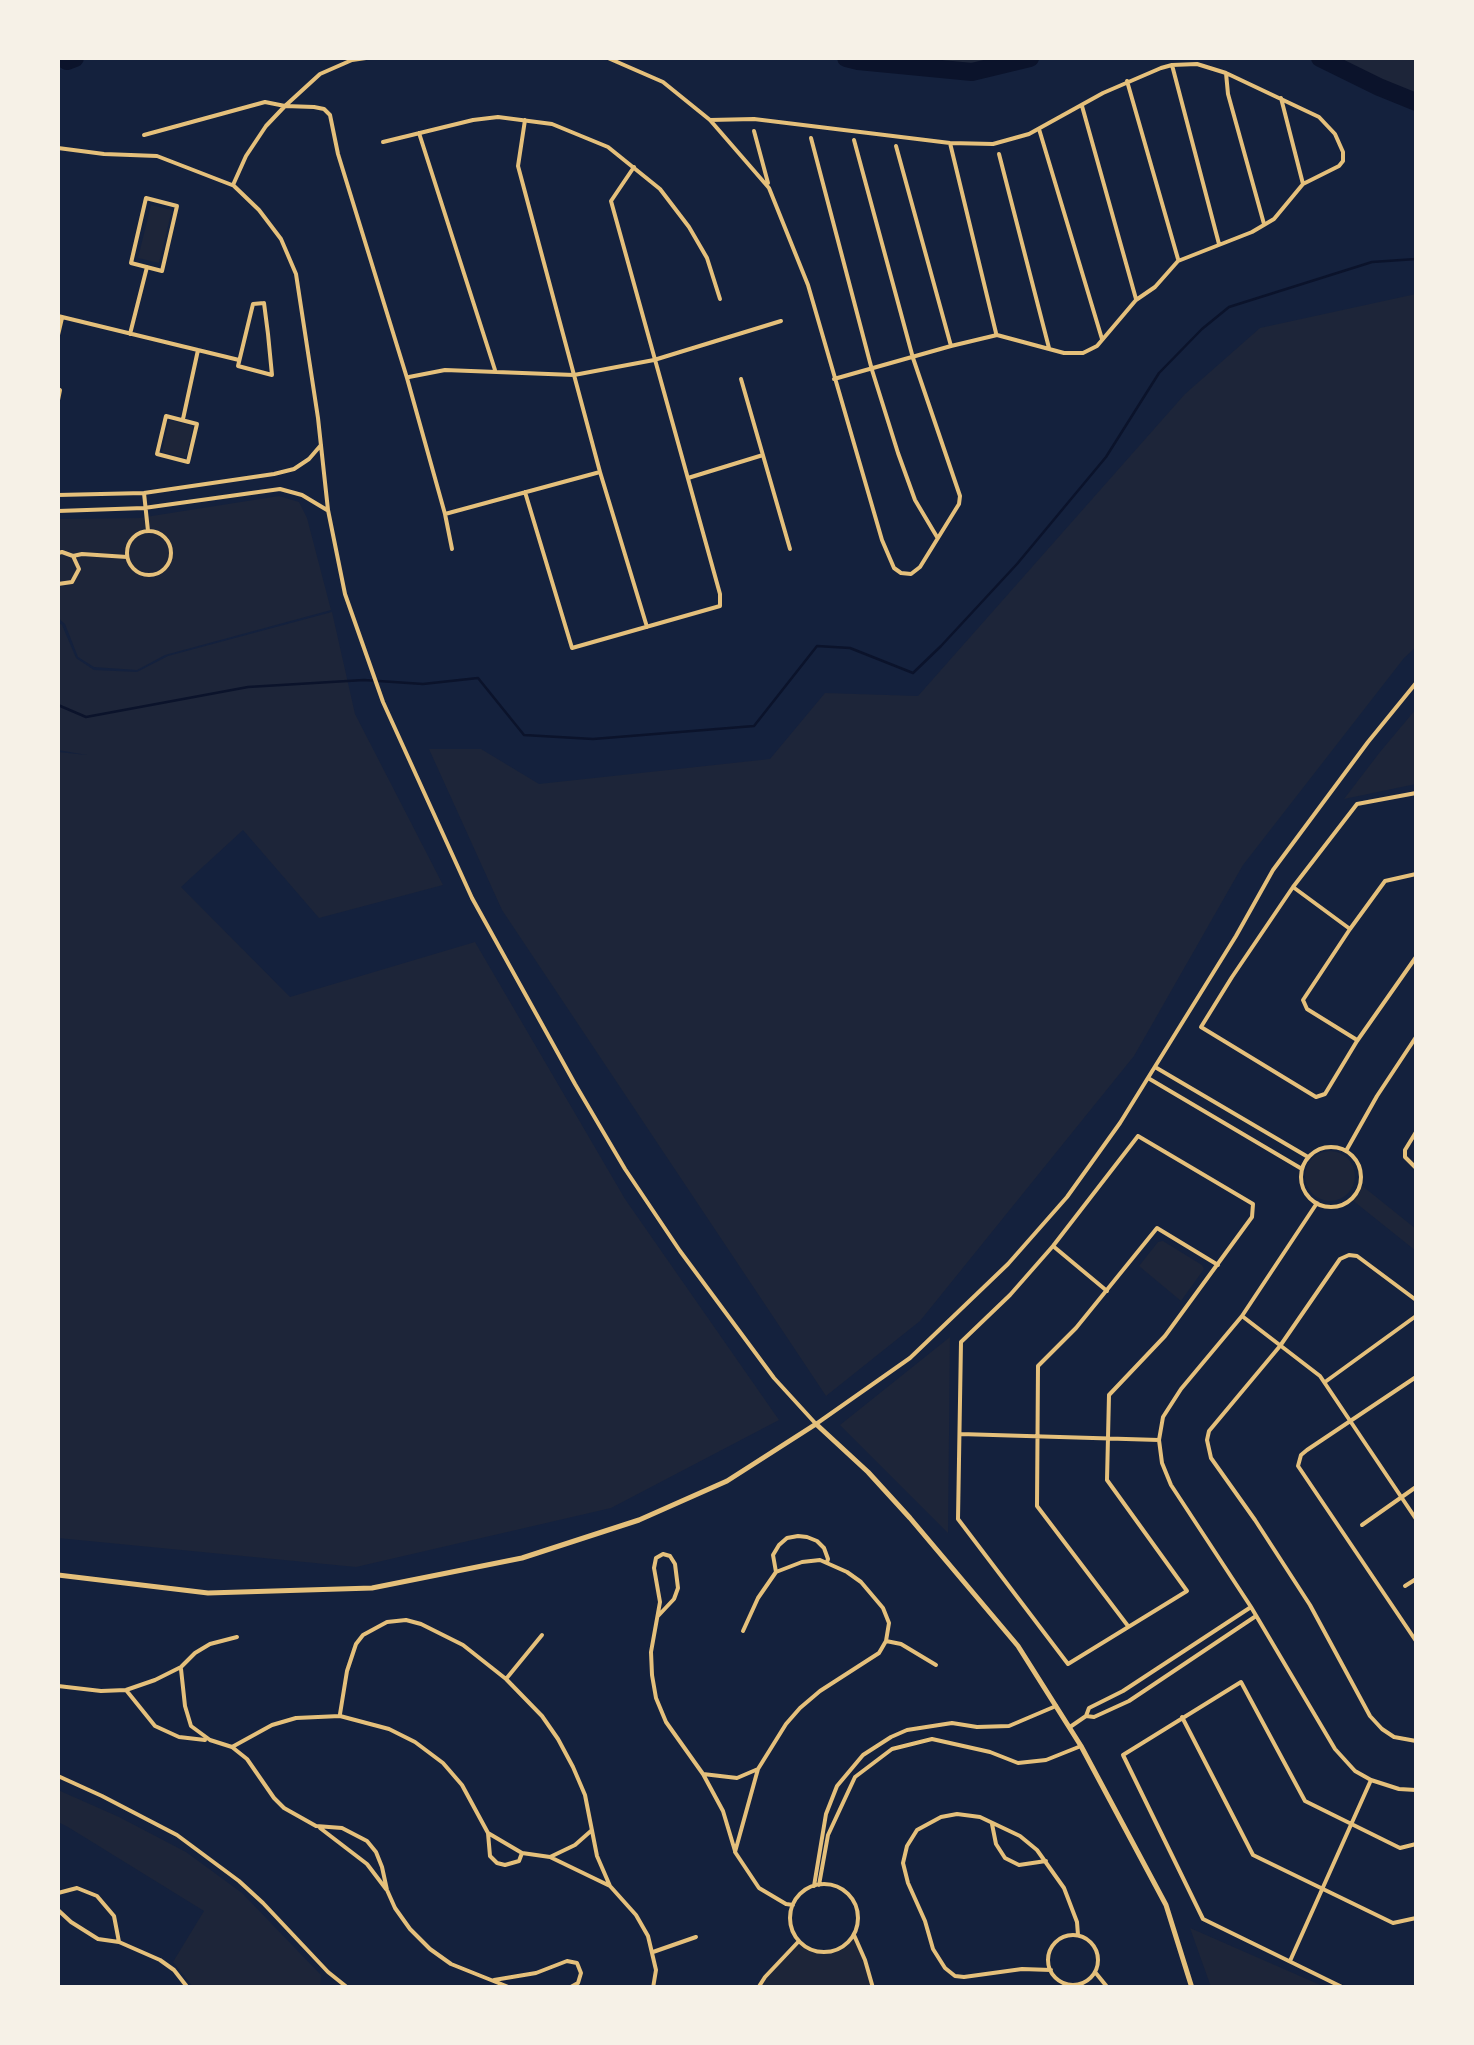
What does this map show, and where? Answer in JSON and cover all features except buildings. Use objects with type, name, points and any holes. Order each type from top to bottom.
[{"type":"street","points":[[233,185],[246,156],[284,106],[320,74],[366,58]]},
{"type":"street","points":[[608,58],[663,82],[710,120],[769,188]]},
{"type":"street","points":[[710,120],[754,119],[950,144],[993,144],[1040,129],[1127,81],[1172,65],[1197,64],[1319,118],[1335,134],[1344,152],[1339,166],[1303,184],[1274,219],[1178,262],[1155,288],[1136,300],[1097,346],[1083,353],[1064,353],[997,335],[834,380]]},
{"type":"street","points":[[1172,65],[1220,246]]},
{"type":"street","points":[[1226,74],[1264,225]]},
{"type":"street","points":[[1127,81],[1178,262]]},
{"type":"street","points":[[1280,98],[1303,184]]},
{"type":"street","points":[[144,135],[265,102],[314,107],[330,114],[338,154],[407,378],[452,549]]},
{"type":"street","points":[[1082,106],[1136,300]]},
{"type":"street","points":[[383,142],[498,116],[552,124],[581,135],[608,148],[660,190],[690,227],[707,258],[720,299]]},
{"type":"street","points":[[525,120],[518,166],[600,472],[648,627]]},
{"type":"street","points":[[1040,129],[1102,339]]},
{"type":"street","points":[[754,132],[769,188],[808,286],[882,540],[894,568],[911,574],[920,567],[960,496],[912,358],[854,140]]},
{"type":"street","points":[[419,133],[495,370]]},
{"type":"street","points":[[811,138],[872,370],[915,500],[938,538]]},
{"type":"street","points":[[950,144],[997,335]]},
{"type":"street","points":[[896,146],[952,346]]},
{"type":"street","points":[[58,148],[157,156],[233,185],[280,239],[296,274],[328,510],[345,594],[383,702],[472,898],[625,1169],[736,1329],[816,1424],[910,1518],[1018,1646],[1070,1726],[1166,1904],[1192,1988]]},
{"type":"street","points":[[999,154],[1049,348]]},
{"type":"street","points":[[526,492],[572,648],[720,606],[720,594],[611,202],[634,167]]},
{"type":"street","points":[[146,198],[178,206],[162,271],[147,267],[131,263],[146,198]]},
{"type":"street","points":[[130,334],[147,267]]},
{"type":"street","points":[[264,302],[272,375],[238,366],[240,360],[253,304],[264,302]]},
{"type":"street","points":[[58,335],[60,317],[240,360]]},
{"type":"street","points":[[407,378],[445,370],[574,375],[654,360],[781,321]]},
{"type":"street","points":[[183,420],[198,350]]},
{"type":"street","points":[[740,378],[790,549]]},
{"type":"street","points":[[58,390],[58,400]]},
{"type":"street","points":[[166,416],[183,420],[197,424],[188,462],[157,454],[166,416]]},
{"type":"street","points":[[58,496],[144,493],[294,469],[321,445]]},
{"type":"street","points":[[688,478],[763,455]]},
{"type":"street","points":[[445,514],[600,472]]},
{"type":"street","points":[[206,485],[208,499]]},
{"type":"street","points":[[58,512],[144,508],[280,489],[302,495],[328,510]]},
{"type":"street","points":[[144,493],[148,531]]},
{"type":"street","points":[[148,531],[160,534],[169,544],[171,558],[164,570],[152,576],[138,573],[127,557],[131,539],[148,531]]},
{"type":"street","points":[[58,553],[127,557]]},
{"type":"street","points":[[58,584],[68,584],[76,578],[78,564],[73,556]]},
{"type":"street","points":[[58,1576],[208,1594],[372,1588],[522,1558],[640,1520],[726,1481],[816,1424],[910,1358],[1008,1264],[1067,1197],[1148,1078],[1273,870],[1368,742],[1416,686]]},
{"type":"street","points":[[1416,793],[1356,804],[1293,888],[1202,1028],[1316,1097],[1324,1094],[1416,957]]},
{"type":"street","points":[[1357,1040],[1308,1009],[1303,1000],[1385,882],[1416,874]]},
{"type":"street","points":[[1293,888],[1350,929]]},
{"type":"street","points":[[1346,1152],[1416,1038]]},
{"type":"street","points":[[1154,1067],[1308,1157]]},
{"type":"street","points":[[1148,1078],[1302,1169]]},
{"type":"street","points":[[1237,1130],[1243,1118]]},
{"type":"street","points":[[1416,1132],[1405,1150],[1405,1157],[1416,1168]]},
{"type":"street","points":[[1138,1136],[1253,1204],[1252,1217],[1165,1336],[1109,1395],[1107,1480],[1186,1590],[1068,1664],[958,1519],[961,1342],[1010,1295],[1052,1246],[1138,1136]]},
{"type":"street","points":[[1326,1147],[1346,1152],[1358,1165],[1360,1184],[1356,1192],[1343,1204],[1317,1203],[1304,1188],[1302,1169],[1308,1157],[1326,1147]]},
{"type":"street","points":[[1317,1203],[1242,1316],[1180,1390],[1164,1417],[1162,1463],[1171,1485],[1256,1616],[1335,1749],[1354,1770],[1371,1780],[1416,1790]]},
{"type":"street","points":[[1128,1626],[1037,1506],[1038,1366],[1076,1328],[1157,1228],[1218,1265]]},
{"type":"street","points":[[1052,1246],[1106,1290]]},
{"type":"street","points":[[1416,1300],[1357,1256],[1340,1259],[1280,1346],[1209,1431],[1207,1444],[1211,1458],[1310,1605],[1370,1716],[1394,1737],[1416,1741]]},
{"type":"street","points":[[1242,1316],[1320,1376],[1416,1520]]},
{"type":"street","points":[[1325,1382],[1416,1316]]},
{"type":"street","points":[[1416,1378],[1301,1455],[1298,1466],[1416,1641]]},
{"type":"street","points":[[960,1434],[1160,1440]]},
{"type":"street","points":[[1362,1525],[1416,1488]]},
{"type":"street","points":[[776,1572],[773,1555],[787,1538],[807,1536],[817,1541],[824,1548],[827,1562]]},
{"type":"street","points":[[658,1616],[674,1599],[678,1588],[675,1564],[663,1554],[656,1558],[654,1568],[660,1602],[651,1652],[656,1698],[666,1722],[703,1774],[722,1811],[735,1852],[759,1888],[793,1905]]},
{"type":"street","points":[[735,1852],[758,1769],[786,1724],[820,1691],[879,1653],[889,1623],[883,1608],[847,1572],[827,1562],[802,1562],[776,1572],[758,1598],[743,1632]]},
{"type":"street","points":[[1405,1586],[1416,1579]]},
{"type":"street","points":[[1070,1726],[1086,1716],[1089,1708],[1122,1691],[1250,1607]]},
{"type":"street","points":[[1086,1716],[1094,1717],[1129,1701],[1256,1616]]},
{"type":"street","points":[[340,1716],[356,1644],[363,1635],[387,1622],[406,1620],[421,1624],[463,1646],[506,1679],[558,1739],[584,1794],[597,1856],[610,1886],[636,1915],[648,1936],[656,1970],[652,1987]]},
{"type":"street","points":[[506,1679],[542,1635]]},
{"type":"street","points":[[58,1686],[126,1690],[181,1667],[210,1644],[237,1637]]},
{"type":"street","points":[[886,1641],[901,1644],[936,1665]]},
{"type":"street","points":[[181,1667],[184,1706],[191,1726],[210,1740]]},
{"type":"street","points":[[1344,1988],[1203,1918],[1123,1755],[1242,1682],[1305,1801],[1400,1848],[1416,1844]]},
{"type":"street","points":[[126,1690],[155,1726],[179,1737],[232,1747],[247,1759],[284,1808],[367,1864],[402,1918],[430,1949],[451,1964],[511,1988]]},
{"type":"street","points":[[817,1886],[826,1814],[837,1786],[863,1755],[908,1730],[952,1723],[1009,1726],[1056,1706]]},
{"type":"street","points":[[232,1747],[284,1720],[340,1716],[389,1729],[416,1742],[462,1785],[488,1833],[490,1856],[505,1865],[519,1860],[522,1853]]},
{"type":"street","points":[[1182,1718],[1252,1855],[1393,1924],[1416,1918]]},
{"type":"street","points":[[817,1886],[828,1834],[856,1777],[892,1749],[932,1738],[1018,1763],[1046,1760],[1081,1746]]},
{"type":"street","points":[[703,1774],[737,1778],[758,1769]]},
{"type":"street","points":[[58,1776],[178,1836],[239,1881],[348,1988]]},
{"type":"street","points":[[1290,1961],[1371,1780]]},
{"type":"street","points":[[1050,1970],[1022,1969],[959,1977],[943,1966],[903,1863],[906,1846],[916,1830],[941,1816],[957,1814],[980,1818],[1020,1836],[1037,1850],[1064,1888],[1072,1904],[1078,1935]]},
{"type":"street","points":[[992,1824],[996,1844],[1005,1858],[1018,1865],[1046,1861]]},
{"type":"street","points":[[316,1826],[342,1828],[367,1841],[376,1852],[387,1890]]},
{"type":"street","points":[[550,1857],[592,1830]]},
{"type":"street","points":[[488,1833],[522,1853],[550,1857],[610,1886]]},
{"type":"street","points":[[817,1886],[840,1888],[854,1904],[858,1924],[854,1934],[838,1949],[828,1952],[817,1952],[799,1941],[790,1920],[798,1896],[817,1886]]},
{"type":"street","points":[[58,1892],[77,1888],[96,1896],[114,1916],[119,1942]]},
{"type":"street","points":[[58,1910],[98,1938],[119,1942],[160,1960],[188,1988]]},
{"type":"street","points":[[854,1934],[873,1988]]},
{"type":"street","points":[[1078,1935],[1096,1949],[1098,1964],[1084,1982],[1068,1984],[1055,1977],[1048,1957],[1053,1944],[1064,1936],[1078,1935]]},
{"type":"street","points":[[653,1952],[696,1937]]},
{"type":"street","points":[[758,1988],[799,1941]]},
{"type":"street","points":[[494,1980],[536,1973],[567,1960],[577,1963],[581,1973],[578,1983],[569,1988]]},
{"type":"street","points":[[1095,1972],[1108,1988]]},
{"type":"shaded area","points":[[846,58],[1030,58],[972,72]]},
{"type":"shaded area","points":[[1320,58],[1416,58],[1416,102],[1379,87]]},
{"type":"shaded area","points":[[151,205],[172,210],[159,263],[138,258]]},
{"type":"shaded area","points":[[1416,294],[1416,647],[1243,865],[1134,1056],[920,1321],[826,1396],[502,910],[429,749],[481,749],[539,784],[770,759],[825,693],[918,696],[1185,394],[1260,328]]},
{"type":"shaded area","points":[[169,420],[193,426],[186,458],[162,452]]},
{"type":"shaded area","points":[[279,496],[299,502],[307,518],[331,610],[165,655],[137,670],[94,667],[78,657],[65,624],[58,618],[58,519],[139,518]]},
{"type":"shaded area","points":[[332,612],[355,714],[443,885],[319,918],[243,830],[181,887],[290,997],[475,942],[625,1199],[779,1420],[611,1508],[356,1567],[58,1538],[58,752],[87,755],[58,750],[58,622],[76,658],[94,670],[137,672],[168,656]]},
{"type":"shaded area","points":[[1416,709],[1416,784],[1344,799],[1380,752]]},
{"type":"shaded area","points":[[1330,1151],[1348,1158],[1355,1176],[1348,1194],[1330,1201],[1312,1194],[1305,1176],[1312,1158]]},
{"type":"shaded area","points":[[1360,1184],[1416,1229],[1416,1251],[1351,1199]]},
{"type":"shaded area","points":[[1163,1241],[1204,1269],[1181,1301],[1139,1266]]},
{"type":"shaded area","points":[[950,1337],[948,1533],[840,1425]]},
{"type":"shaded area","points":[[58,1790],[186,1852],[242,1893],[321,1975],[320,1987],[193,1987],[173,1962],[204,1911],[58,1822]]},
{"type":"shaded area","points":[[1190,1928],[1325,1987],[1211,1987]]},
{"type":"shaded area","points":[[854,1935],[873,1988],[758,1988],[799,1941],[817,1952],[828,1952],[839,1949]]},
{"type":"waterway","points":[[62,58],[75,58]]},
{"type":"waterway","points":[[846,58],[972,72],[1030,58]]},
{"type":"waterway","points":[[1320,58],[1416,102]]},
{"type":"waterway","points":[[58,705],[86,717],[248,687],[364,680],[423,684],[478,678],[524,735],[593,739],[754,726],[817,646],[850,648],[913,673],[1017,564],[1106,457],[1159,373],[1229,307],[1372,262],[1416,259]]}]
